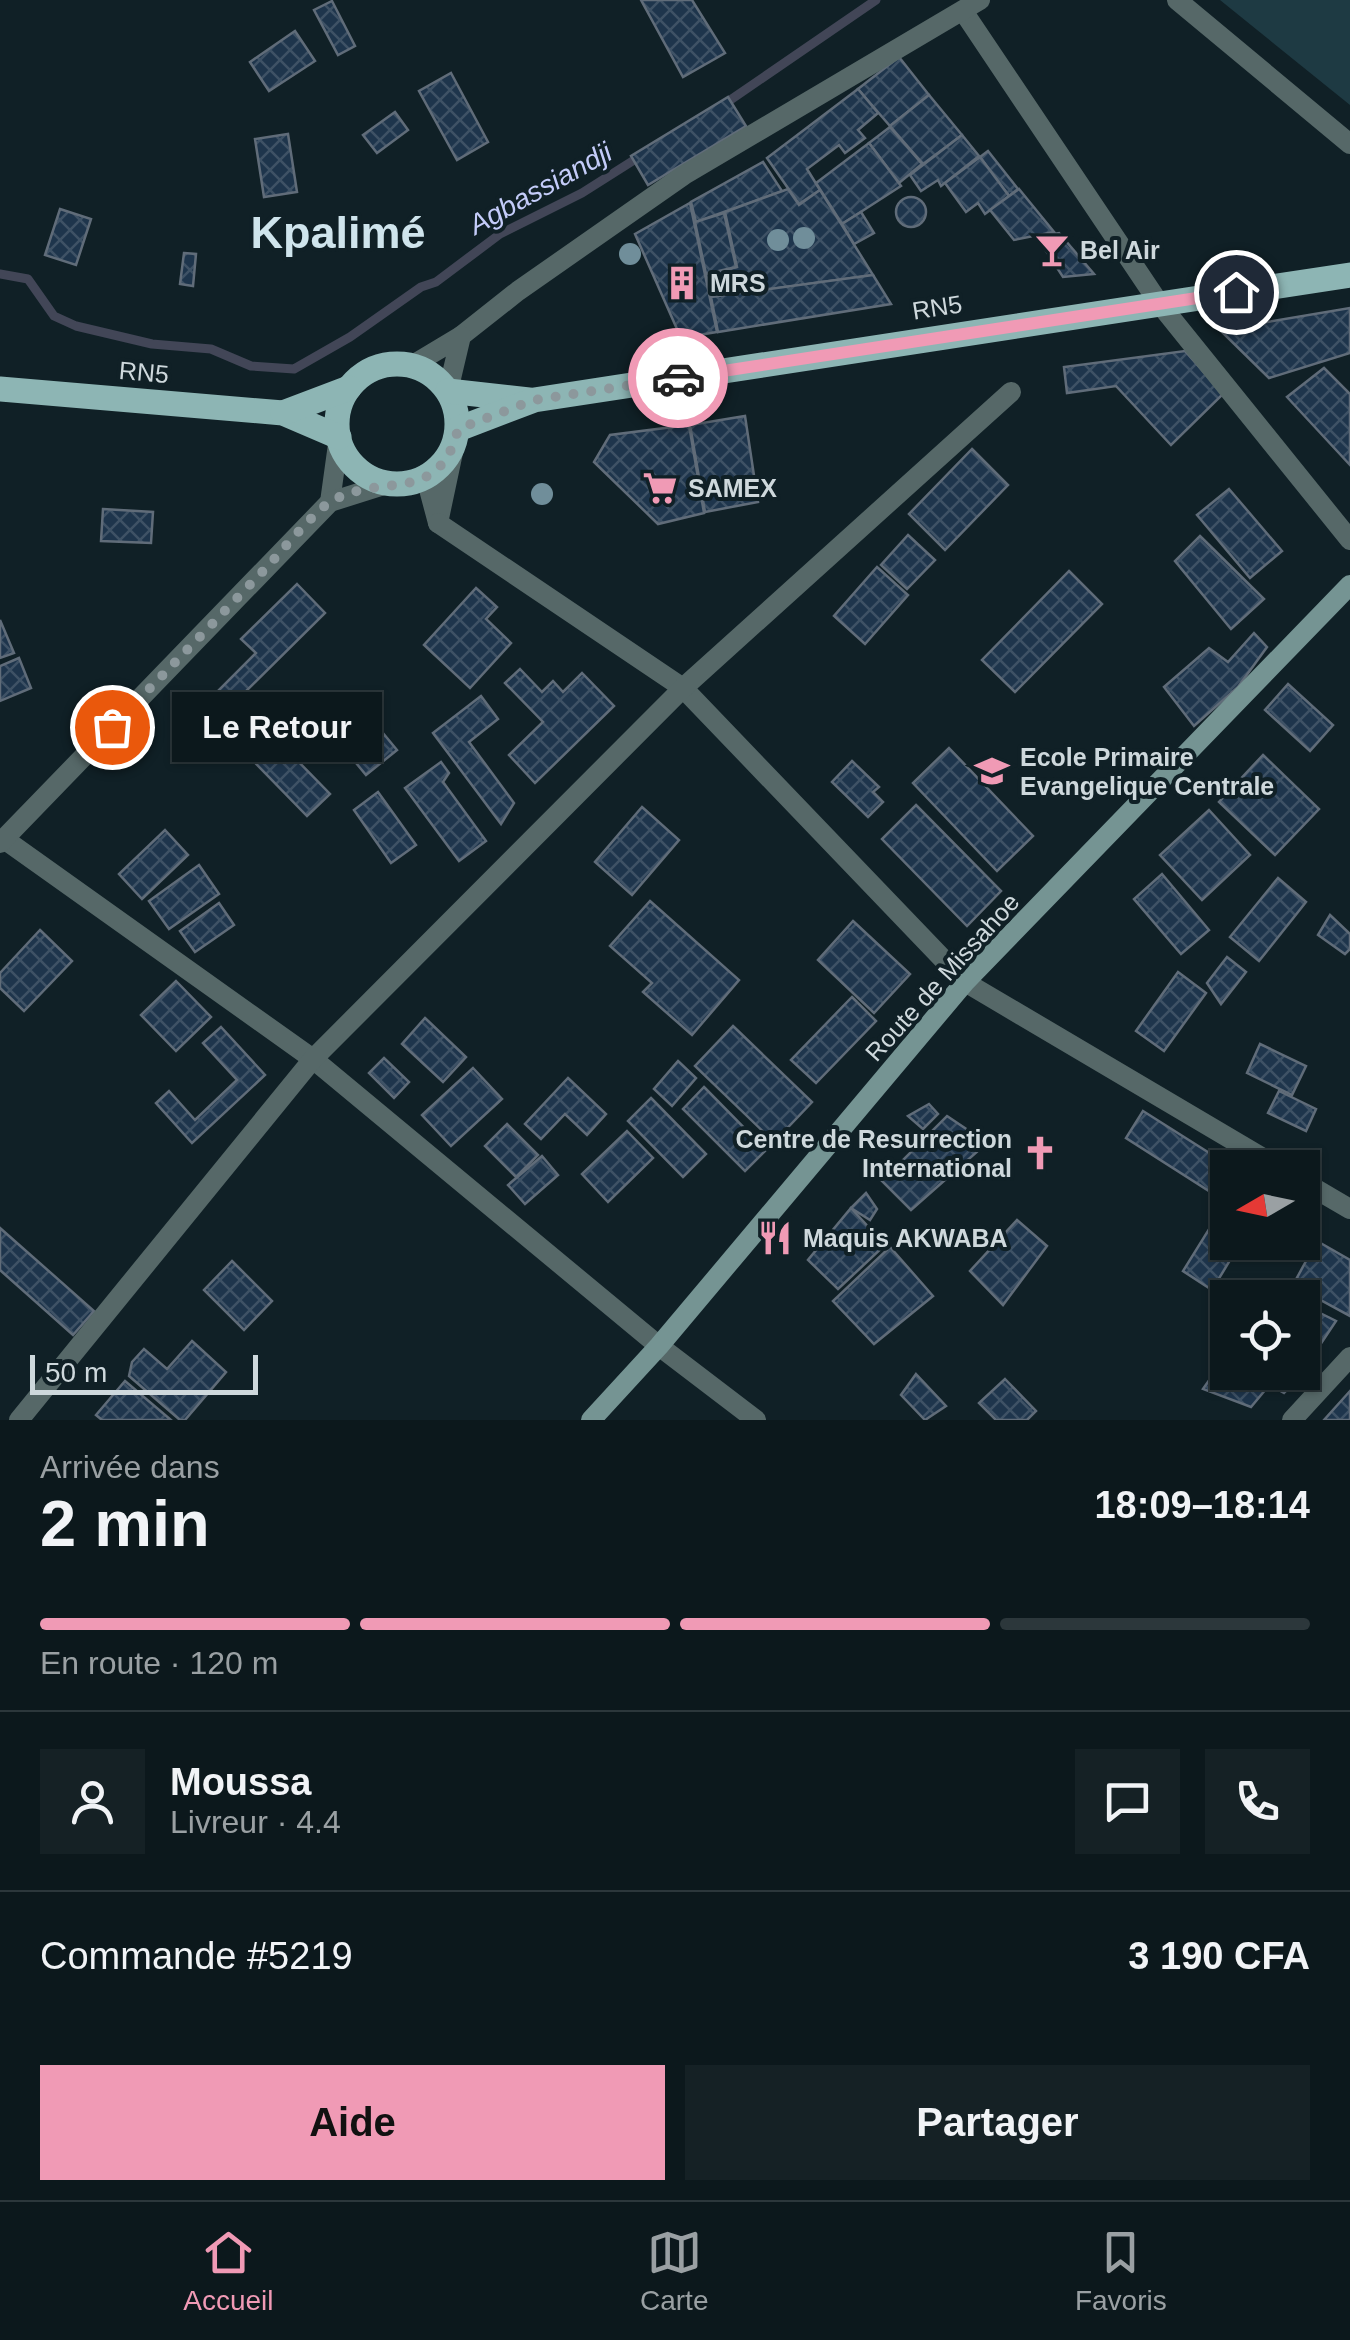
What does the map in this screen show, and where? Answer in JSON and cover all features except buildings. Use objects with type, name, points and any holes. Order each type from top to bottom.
[{"type":"main road","name":"RN5","points":[[458,429],[534,400],[1350,275]]},
{"type":"main road","name":"RN5","points":[[282,413],[349,388],[374,368],[390,364],[411,366],[435,376],[448,391],[534,400]]},
{"type":"main road","points":[[349,388],[339,406],[339,437],[352,464],[368,477],[387,484],[407,484],[426,478],[442,465],[453,448],[458,429],[456,409],[448,391]]},
{"type":"main road","name":"RN5","points":[[0,390],[282,413],[339,437]]},
{"type":"main road","name":"Route de Missahoe","points":[[591,1420],[659,1346],[965,982],[1350,586]]},
{"type":"street","points":[[1177,0],[1350,144]]},
{"type":"street","points":[[411,366],[461,336],[684,175],[972,6],[1159,303],[1350,540]]},
{"type":"street","points":[[448,391],[461,336]]},
{"type":"street","points":[[19,1420],[313,1059],[683,688],[1012,392]]},
{"type":"street","points":[[438,523],[458,429]]},
{"type":"street","points":[[330,502],[339,437]]},
{"type":"street","points":[[426,478],[438,523],[683,688],[965,982],[1250,1150]]},
{"type":"street","points":[[387,484],[330,502],[2,841],[313,1059],[659,1346],[756,1420]]},
{"type":"street","points":[[1320,1192],[1350,1209]]},
{"type":"street","points":[[1292,1420],[1350,1357]]},
{"type":"shaded area","points":[[1220,0],[1350,0],[1350,105]]},
{"type":"waterway","name":"Agbassiandji","points":[[723,105],[876,0]]},
{"type":"waterway","name":"Agbassiandji","points":[[0,274],[28,279],[54,316],[76,326],[152,344],[211,349],[251,366],[294,369],[350,337],[421,287],[436,282],[500,234],[582,193],[642,155]]},
{"type":"way so far","points":[[112,727],[330,502],[387,484],[407,484],[426,478],[442,465],[453,448],[458,429],[534,400],[678,378]]},
{"type":"place","name":"Bel Air","points":[[1052,250]]},
{"type":"place","name":"MRS","points":[[682,283]]},
{"type":"place","name":"SAMEX","points":[[660,488]]},
{"type":"place","name":"Le Retour","points":[[112,727]]},
{"type":"place","name":"Ecole Primaire Evangelique Centrale","points":[[992,771]]},
{"type":"place","name":"Centre de Resurrection International","points":[[1040,1153]]},
{"type":"place","name":"Maquis AKWABA","points":[[775,1238]]},
{"type":"district","name":"Kpalimé","points":[[338,232]]},
{"type":"route","points":[[678,378],[1236,292]]}]
